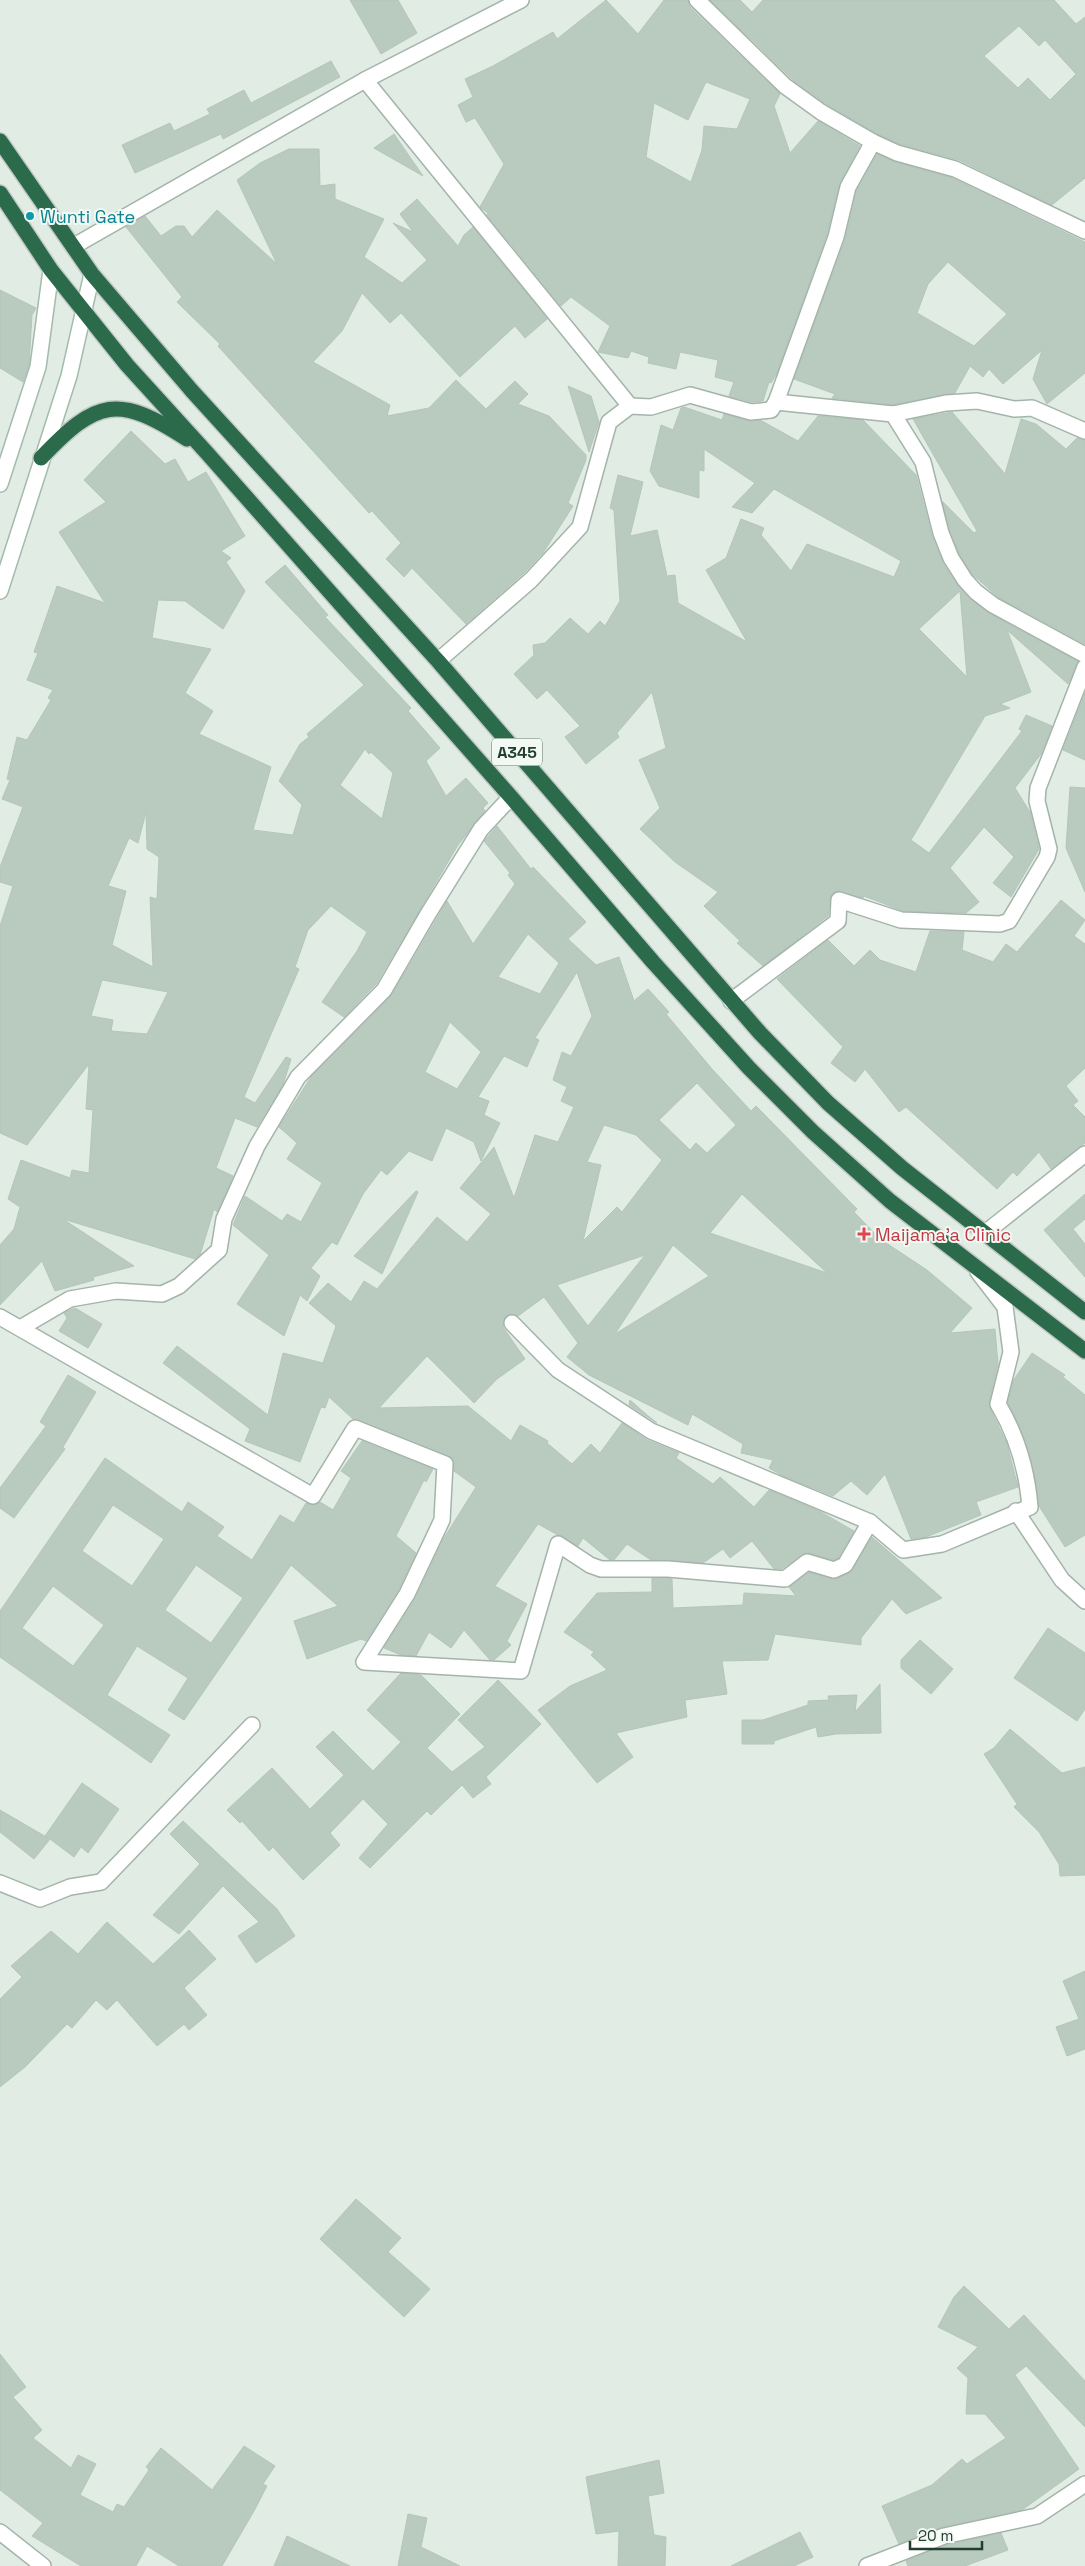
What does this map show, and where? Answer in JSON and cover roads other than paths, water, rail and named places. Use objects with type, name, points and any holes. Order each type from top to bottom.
[{"type":"highway","name":"A345","points":[[0,141],[92,274],[192,391],[438,661],[731,1001],[828,1103],[902,1168],[1085,1312]]},
{"type":"highway","name":"A345","points":[[0,193],[51,270],[83,313],[127,366],[207,452],[511,797],[653,962],[756,1075],[813,1132],[890,1201],[1085,1351]]},
{"type":"highway","points":[[42,458],[66,431],[81,420],[104,410],[129,408],[158,420],[207,452]]},
{"type":"street","points":[[74,246],[365,80],[521,0]]},
{"type":"street","points":[[697,0],[785,86],[821,112],[872,142],[897,153],[955,169],[1085,231]]},
{"type":"street","points":[[365,80],[630,406]]},
{"type":"street","points":[[438,661],[531,580],[580,527],[609,422],[630,406],[651,408],[690,395],[751,412],[771,410],[776,402],[836,237],[848,187],[872,142]]},
{"type":"street","points":[[0,484],[38,368],[51,270]]},
{"type":"street","points":[[0,590],[69,376],[92,274]]},
{"type":"street","points":[[776,402],[893,414],[946,403],[977,402],[1014,409],[1032,408],[1085,431]]},
{"type":"street","points":[[893,414],[923,462],[940,532],[951,558],[965,580],[976,592],[993,605],[1085,655]]},
{"type":"street","points":[[731,1001],[838,921],[839,900],[901,920],[1000,924],[1009,921],[1047,857],[1049,849],[1037,800],[1038,788],[1085,667]]},
{"type":"street","points":[[22,1328],[70,1299],[116,1291],[162,1294],[179,1286],[219,1250],[224,1219],[257,1146],[298,1076],[384,990],[428,914],[481,829],[511,797]]},
{"type":"street","points":[[985,1233],[1085,1154]]},
{"type":"street","points":[[512,1323],[558,1370],[651,1431],[870,1522],[903,1550],[942,1544],[1016,1511],[1030,1507],[1027,1477],[1011,1426],[998,1404],[1011,1352],[1005,1307],[971,1263]]},
{"type":"street","points":[[0,1317],[314,1496],[355,1428],[446,1464],[442,1520],[407,1594],[364,1662],[521,1671],[558,1544],[590,1565],[601,1569],[668,1569],[785,1579],[807,1562],[834,1570],[845,1565],[870,1522]]},
{"type":"street","points":[[1016,1511],[1062,1580],[1085,1601]]},
{"type":"street","points":[[0,1883],[40,1899],[70,1887],[101,1882],[252,1725]]},
{"type":"street","points":[[867,2566],[944,2536],[1037,2516],[1085,2484]]},
{"type":"street","points":[[0,2532],[43,2566]]},
{"type":"place","name":"Wunti Gate","points":[[30,216]]},
{"type":"place","name":"Maijama'a Clinic","points":[[864,1234]]}]
